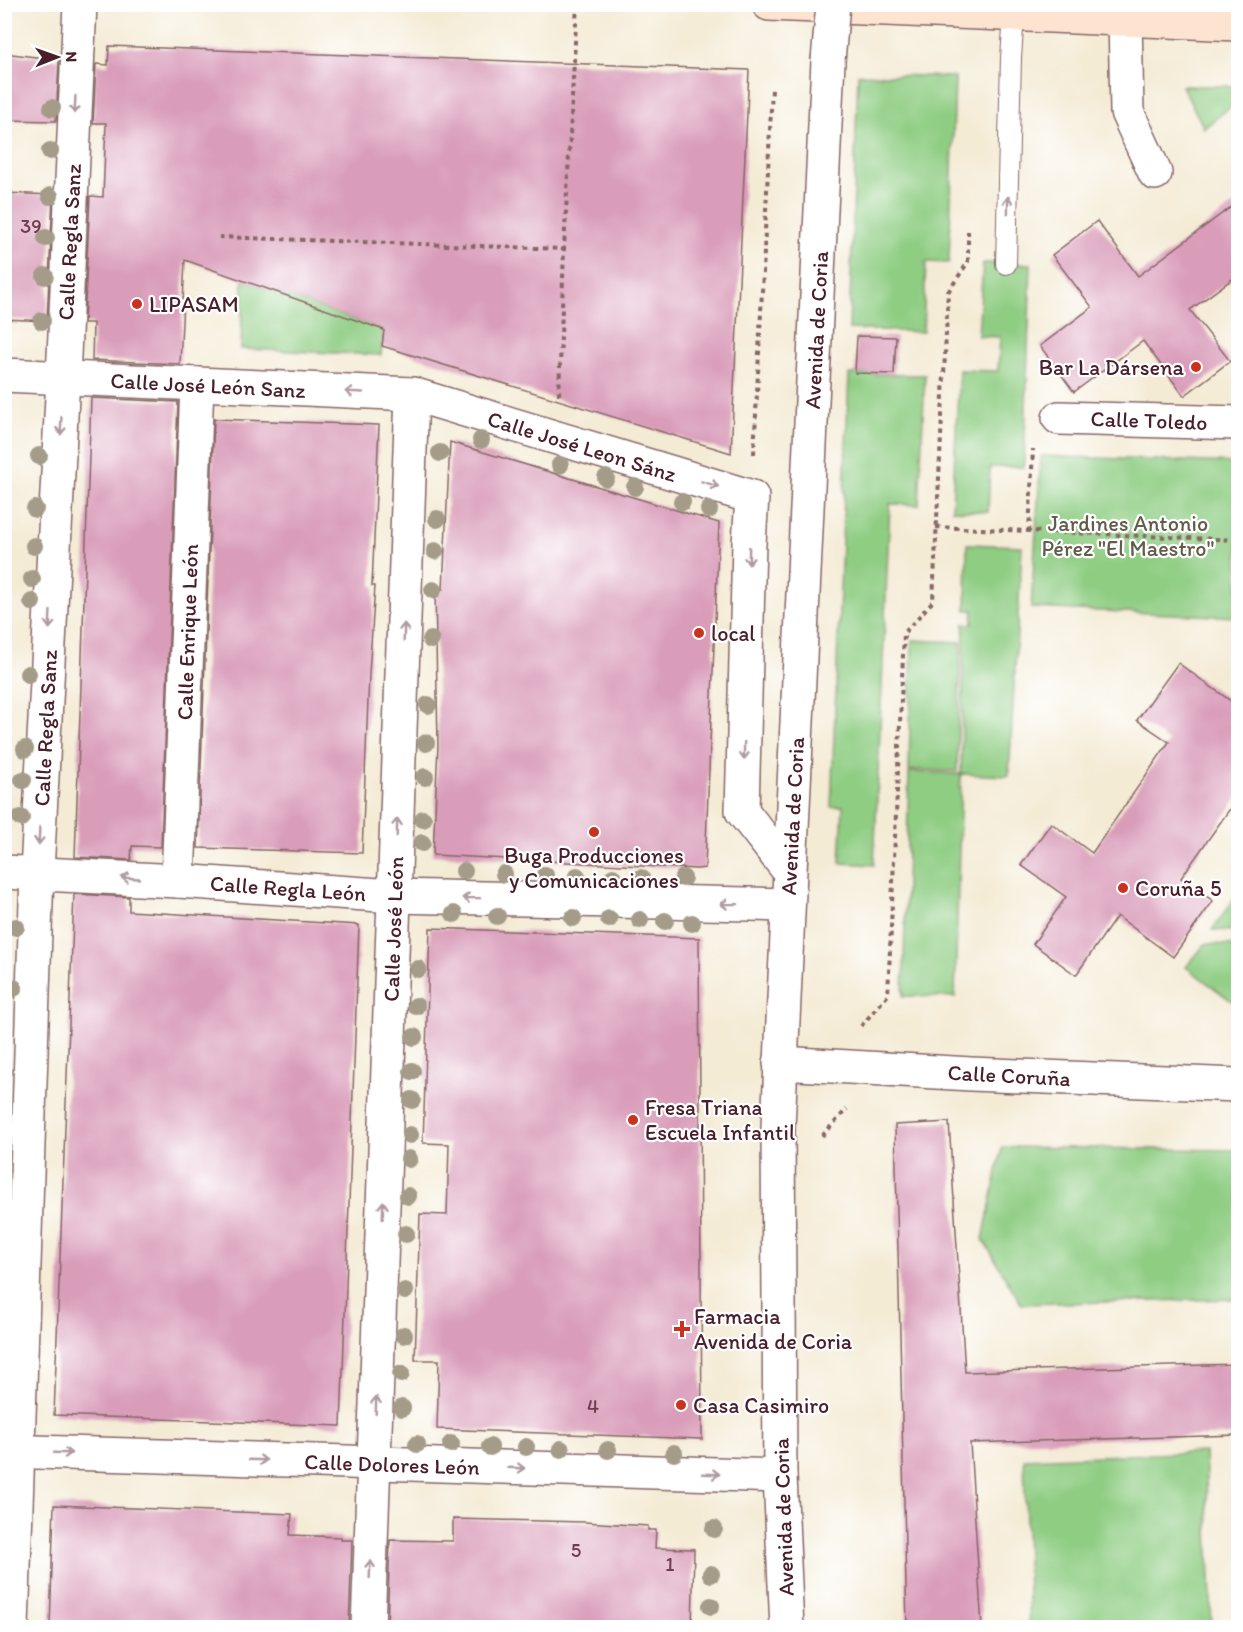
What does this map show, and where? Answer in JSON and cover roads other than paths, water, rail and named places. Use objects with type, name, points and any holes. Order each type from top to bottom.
[{"type":"street","name":"Calle Regla Sanz","points":[[12,1628],[11,1451],[80,4]]},
{"type":"street","points":[[769,4],[1239,24]]},
{"type":"street","name":"Avenida de Coria","points":[[786,1628],[780,1476],[778,1127],[832,4]]},
{"type":"street","points":[[1125,20],[1127,112],[1155,173]]},
{"type":"street","name":"Calle José León Sanz","points":[[4,375],[412,394]]},
{"type":"street","name":"Calle Enrique León","points":[[178,881],[197,384]]},
{"type":"street","name":"Calle José Leon Sánz","points":[[412,394],[752,497],[742,811],[789,871]]},
{"type":"street","name":"Calle José León","points":[[368,1628],[412,394]]},
{"type":"street","name":"Calle Toledo","points":[[1059,418],[1239,423]]},
{"type":"street","name":"Calle Regla León","points":[[4,872],[37,872],[394,896],[788,905]]},
{"type":"street","name":"Calle Coruña","points":[[780,1063],[971,1074],[1239,1085]]},
{"type":"street","name":"Calle Dolores León","points":[[11,1451],[780,1476]]},
{"type":"lane","points":[[1006,264],[1014,14]]},
{"type":"place","name":"LIPASAM","points":[[137,304]]},
{"type":"place","name":"Bar La Dársena","points":[[1196,367]]},
{"type":"place","name":"local","points":[[699,633]]},
{"type":"place","name":"Buga Producciones y Comunicaciones","points":[[594,832]]},
{"type":"place","name":"Coruña 5","points":[[1123,888]]},
{"type":"place","name":"Fresa Triana Escuela Infantil","points":[[633,1120]]},
{"type":"place","name":"Farmacia Avenida de Coria","points":[[682,1329]]},
{"type":"place","name":"Casa Casimiro","points":[[681,1405]]},
{"type":"park label","name":"Jardines Antonio Pérez \"El Maestro\"","points":[[1128,536]]}]
